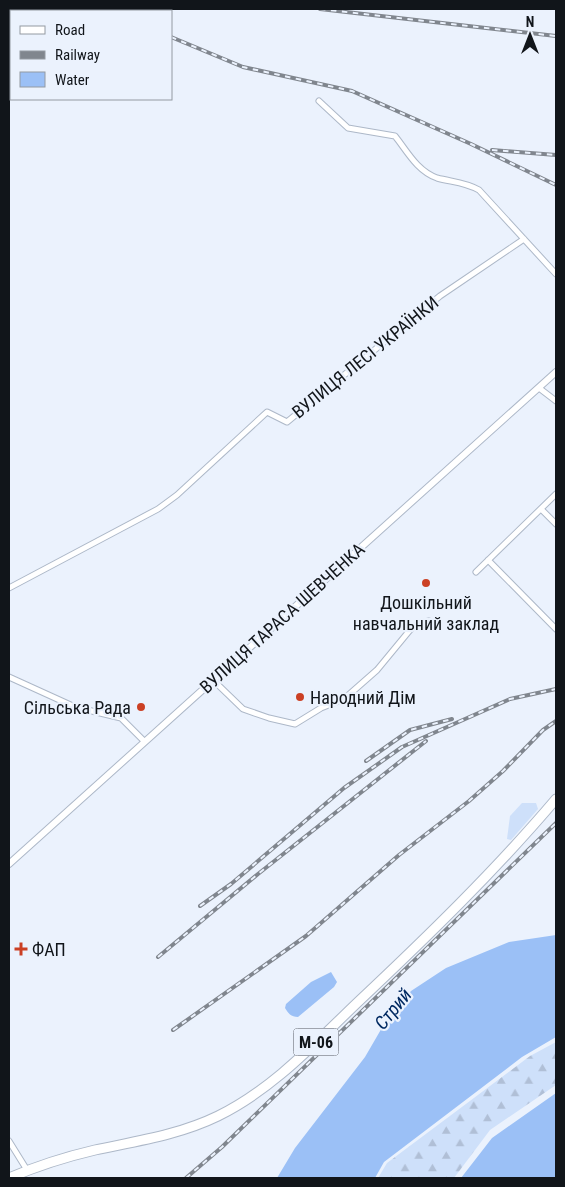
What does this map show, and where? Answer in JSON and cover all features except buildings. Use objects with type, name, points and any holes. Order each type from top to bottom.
[{"type":"highway","name":"М-06","points":[[9,1178],[27,1170],[74,1155],[147,1140],[196,1126],[219,1116],[259,1091],[296,1061],[405,958],[493,869],[556,799]]},
{"type":"street","points":[[319,101],[348,128],[395,136],[420,169],[436,178],[467,184],[479,190],[556,274]]},
{"type":"street","name":"ВУЛИЦЯ ЛЕСІ УКРАЇНКИ","points":[[9,588],[158,509],[267,412],[287,422],[440,296],[524,239]]},
{"type":"street","name":"ВУЛИЦЯ ТАРАСА ШЕВЧЕНКА","points":[[9,864],[556,372]]},
{"type":"street","points":[[538,388],[556,401]]},
{"type":"street","points":[[476,572],[556,494]]},
{"type":"street","points":[[541,509],[556,524]]},
{"type":"street","points":[[488,560],[556,629]]},
{"type":"street","points":[[212,680],[244,709],[269,718],[295,724],[321,708],[344,699],[377,670],[410,630],[419,623],[429,621]]},
{"type":"street","points":[[9,677],[75,707],[121,718],[144,742]]},
{"type":"street","points":[[9,1142],[27,1170]]},
{"type":"green space","points":[[522,803],[536,803],[538,809],[511,840],[507,839],[510,816]]},
{"type":"green space","points":[[556,1042],[556,1085],[490,1130],[454,1178],[378,1178],[387,1163],[530,1056]]},
{"type":"water","points":[[556,935],[556,1037],[522,1057],[384,1162],[375,1178],[277,1178],[295,1148],[365,1057],[383,1026],[411,991],[446,968],[509,942]]},
{"type":"water","points":[[331,972],[337,982],[334,987],[298,1017],[289,1013],[285,1008],[286,1004],[311,982]]},
{"type":"water","points":[[556,1093],[556,1178],[461,1178],[492,1138]]},
{"type":"railway","points":[[320,9],[556,36]]},
{"type":"railway","points":[[172,37],[243,67],[352,91],[471,144],[556,185]]},
{"type":"railway","points":[[492,150],[556,155]]},
{"type":"railway","points":[[200,906],[231,884],[344,788],[402,747],[510,699],[556,689]]},
{"type":"railway","points":[[366,761],[410,730],[452,719]]},
{"type":"railway","points":[[173,1030],[306,936],[399,855],[469,801],[503,771],[543,730],[556,721]]},
{"type":"railway","points":[[158,957],[258,874],[426,741]]},
{"type":"railway","points":[[186,1178],[222,1147],[556,823]]},
{"type":"place","name":"Дошкільний навчальний заклад","points":[[426,583]]},
{"type":"place","name":"Народний Дім","points":[[300,697]]},
{"type":"place","name":"Сільська Рада","points":[[141,707]]},
{"type":"place","name":"ФАП","points":[[21,949]]},
{"type":"water label","name":"Стрий","points":[[393,1009]]}]
